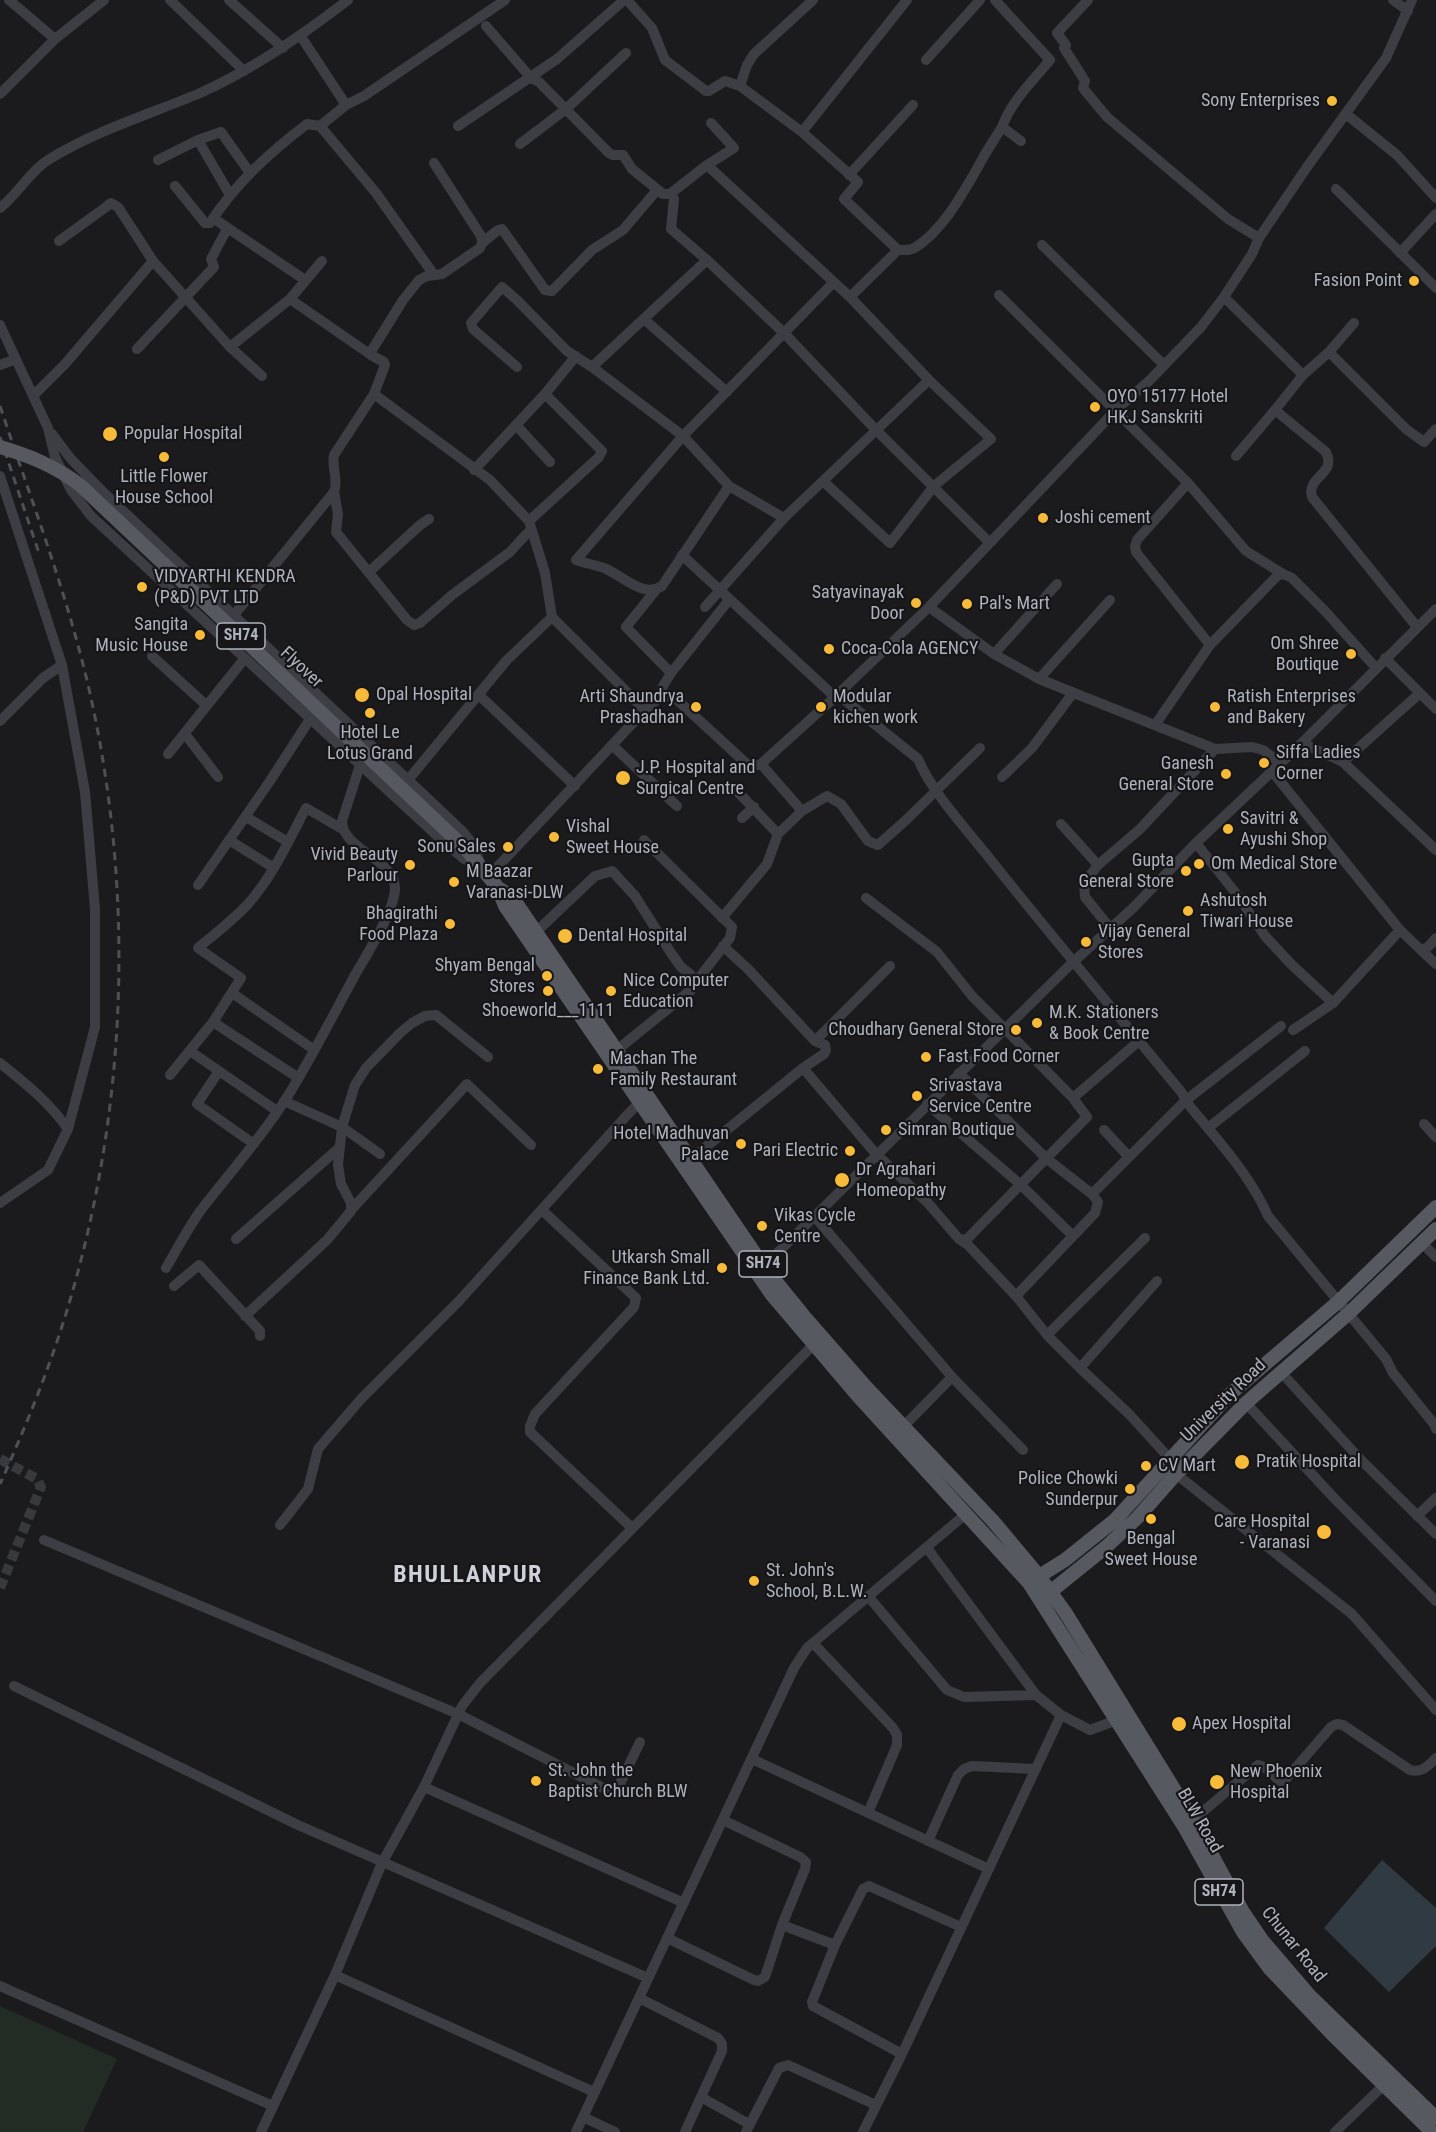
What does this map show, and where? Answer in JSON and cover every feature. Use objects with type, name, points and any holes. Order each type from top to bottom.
[{"type":"main road","name":"Flyover","points":[[0,447],[41,461],[61,471],[80,485],[466,849],[485,871]]},
{"type":"main road","name":"SH74","points":[[485,871],[498,888],[505,906],[691,1159],[760,1270]]},
{"type":"main road","name":"SH74","points":[[498,888],[512,897],[617,1050],[681,1166],[760,1270],[818,1340],[858,1396],[967,1513],[1034,1580]]},
{"type":"main road","points":[[1034,1580],[1065,1560],[1115,1520],[1229,1395],[1338,1302],[1436,1207]]},
{"type":"main road","name":"University Road","points":[[1045,1596],[1106,1547],[1138,1517],[1176,1474],[1246,1403],[1348,1314],[1436,1229]]},
{"type":"main road","name":"SH74","points":[[818,1340],[993,1521],[1058,1615]]},
{"type":"main road","points":[[1065,1560],[1072,1574]]},
{"type":"main road","name":"BLW Road","points":[[1058,1615],[1117,1720],[1185,1828],[1243,1932],[1270,1969],[1293,1994],[1432,2132]]},
{"type":"main road","name":"Chunar Road","points":[[1058,1615],[1193,1820],[1243,1912],[1262,1940],[1310,1996],[1436,2118]]},
{"type":"street","points":[[9,0],[55,39]]},
{"type":"street","points":[[0,94],[55,39],[104,0]]},
{"type":"street","points":[[170,0],[244,71]]},
{"type":"street","points":[[229,0],[283,48]]},
{"type":"street","points":[[320,126],[346,105],[364,96],[505,0]]},
{"type":"street","points":[[458,126],[557,59],[625,0],[652,28],[664,60],[706,91],[710,91],[725,81],[740,86],[802,132],[858,182],[844,199],[898,250],[907,250],[916,247],[935,231],[963,195],[1013,103],[1050,60],[995,0]]},
{"type":"street","points":[[740,86],[747,65],[754,54],[813,0]]},
{"type":"street","points":[[802,132],[907,0]]},
{"type":"street","points":[[926,60],[980,0]]},
{"type":"street","points":[[1088,0],[1057,33],[1085,81],[1083,88],[1116,124],[1228,219],[1259,238]]},
{"type":"street","points":[[1393,0],[1408,12]]},
{"type":"street","points":[[485,871],[575,786],[645,710],[661,698],[670,696],[675,698],[748,765],[754,766],[761,764],[835,697],[929,607],[1116,410],[1201,327],[1224,297],[1252,254],[1259,238],[1307,167],[1386,58],[1412,0]]},
{"type":"street","points":[[0,208],[46,162],[86,138],[198,93],[244,71],[283,48],[341,2]]},
{"type":"street","points":[[486,26],[531,78],[539,82],[609,153],[623,155],[632,169],[663,194],[670,194],[707,165],[734,148],[711,123]]},
{"type":"street","points":[[300,34],[346,105]]},
{"type":"street","points":[[520,144],[566,109],[626,53]]},
{"type":"street","points":[[849,175],[913,105]]},
{"type":"street","points":[[1346,114],[1396,156],[1436,198]]},
{"type":"street","points":[[175,186],[205,222],[210,223],[250,172],[307,124],[320,126],[376,193],[434,275]]},
{"type":"street","points":[[1002,127],[1021,141]]},
{"type":"street","points":[[158,160],[198,140],[221,132],[250,172]]},
{"type":"street","points":[[198,140],[230,195]]},
{"type":"street","points":[[434,163],[481,236],[482,243]]},
{"type":"street","points":[[707,165],[850,297],[929,380],[991,439],[934,486],[890,543],[823,481]]},
{"type":"street","points":[[1336,189],[1436,288]]},
{"type":"street","points":[[371,355],[374,346],[408,293],[422,278],[442,274],[480,248],[482,243],[498,230],[502,229],[545,290],[552,291],[592,250],[623,230],[657,190]]},
{"type":"street","points":[[674,199],[671,229],[785,334],[876,430],[989,542]]},
{"type":"street","points":[[59,241],[111,203],[118,207],[153,261],[187,296],[230,347],[262,376]]},
{"type":"street","points":[[1400,253],[1436,214]]},
{"type":"street","points":[[213,218],[305,280]]},
{"type":"street","points":[[137,349],[214,267],[211,259],[227,229]]},
{"type":"street","points":[[1042,245],[1164,365]]},
{"type":"street","points":[[850,297],[898,250]]},
{"type":"street","points":[[592,367],[707,260]]},
{"type":"street","points":[[33,396],[65,364],[153,261]]},
{"type":"street","points":[[230,347],[290,299],[322,261]]},
{"type":"street","points":[[655,591],[645,589],[606,569],[576,560],[683,436],[834,282]]},
{"type":"street","points":[[517,367],[473,329],[471,323],[502,287],[518,300],[567,351],[592,367],[683,436],[729,486],[784,518]]},
{"type":"street","points":[[999,295],[1188,483],[1246,551],[1292,578],[1325,610],[1376,668]]},
{"type":"street","points":[[1224,297],[1303,375]]},
{"type":"street","points":[[290,299],[384,362],[385,365],[374,394],[334,455],[336,483],[334,492],[338,514],[336,532],[407,620],[414,625],[420,623],[452,595],[510,552],[530,525],[602,452],[545,393]]},
{"type":"street","points":[[645,320],[727,392]]},
{"type":"street","points":[[1236,456],[1303,375],[1329,352],[1354,323]]},
{"type":"street","points":[[0,325],[48,429],[55,457],[70,490],[92,516],[446,844],[464,859],[485,871]]},
{"type":"street","points":[[1329,352],[1415,435],[1424,441],[1436,429]]},
{"type":"street","points":[[474,470],[576,356]]},
{"type":"street","points":[[0,365],[16,359]]},
{"type":"street","points":[[705,607],[784,518],[929,380]]},
{"type":"street","points":[[374,394],[490,480],[530,525],[544,573],[552,617],[645,710]]},
{"type":"street","points":[[1275,410],[1326,452],[1330,461],[1329,466],[1312,486],[1310,491],[1312,497],[1417,627]]},
{"type":"street","points":[[516,425],[550,462]]},
{"type":"street","points":[[48,429],[71,459],[104,493],[462,831],[472,843],[485,871]]},
{"type":"street","points":[[0,476],[62,665],[85,792],[95,909],[94,1028],[68,1129],[48,1170],[0,1203]]},
{"type":"street","points":[[1188,483],[1137,540],[1135,546],[1136,552],[1210,645]]},
{"type":"street","points":[[671,673],[626,627],[655,591],[662,586],[729,486]]},
{"type":"street","points":[[234,615],[334,492]]},
{"type":"street","points":[[369,572],[429,519]]},
{"type":"street","points":[[682,555],[835,697],[842,697],[918,759],[924,773],[936,789],[1072,963],[1182,1093],[1185,1101],[1260,1197],[1268,1216],[1386,1359],[1393,1374],[1434,1424],[1436,1430]]},
{"type":"street","points":[[1155,725],[1210,645],[1278,575],[1283,574]]},
{"type":"street","points":[[994,654],[1057,584]]},
{"type":"street","points":[[661,698],[663,686],[671,673],[729,600]]},
{"type":"street","points":[[1039,680],[1110,600]]},
{"type":"street","points":[[929,607],[994,654],[1039,680],[1215,748],[1252,747],[1263,750],[1401,930],[1436,964]]},
{"type":"street","points":[[760,1270],[927,1104],[1006,1031],[1072,963],[1133,908],[1196,843],[1302,743],[1436,609]]},
{"type":"street","points":[[408,780],[506,661],[552,617]]},
{"type":"street","points":[[152,657],[206,705]]},
{"type":"street","points":[[168,754],[245,658]]},
{"type":"street","points":[[1385,658],[1436,709]]},
{"type":"street","points":[[0,721],[43,678],[62,665]]},
{"type":"street","points":[[1002,777],[1032,748],[1073,693]]},
{"type":"street","points":[[1343,762],[1420,693]]},
{"type":"street","points":[[478,695],[575,786]]},
{"type":"street","points":[[198,885],[310,719]]},
{"type":"street","points":[[185,734],[218,777]]},
{"type":"street","points":[[1302,743],[1343,762],[1436,850]]},
{"type":"street","points":[[613,746],[677,806]]},
{"type":"street","points":[[722,918],[767,864],[778,834],[802,811],[826,796],[841,804],[868,841],[878,845],[980,748]]},
{"type":"street","points":[[1110,928],[1085,897],[1084,883],[1098,865],[1140,829],[1215,748]]},
{"type":"street","points":[[761,764],[802,811]]},
{"type":"street","points":[[344,830],[342,821],[360,765]]},
{"type":"street","points":[[737,791],[778,834]]},
{"type":"street","points":[[166,1268],[200,1212],[254,1144],[284,1101],[367,954],[392,903],[395,889],[394,876],[388,869],[369,856],[344,830],[306,807],[274,868],[247,905],[198,948],[240,978],[213,1022],[170,1075]]},
{"type":"street","points":[[742,818],[754,807]]},
{"type":"street","points":[[246,817],[288,842]]},
{"type":"street","points":[[1061,824],[1098,865]]},
{"type":"street","points":[[230,840],[274,868]]},
{"type":"street","points":[[617,1050],[691,990],[694,983],[730,938],[732,927],[644,840]]},
{"type":"street","points":[[1196,843],[1238,896],[1265,936],[1333,1003]]},
{"type":"street","points":[[536,932],[596,876],[612,871],[635,896],[671,953],[694,983]]},
{"type":"street","points":[[866,898],[938,952],[972,996],[1073,1098],[1087,1117],[1022,1185],[966,1240],[962,1241]]},
{"type":"street","points":[[1293,1030],[1333,1003],[1401,930]]},
{"type":"street","points":[[1421,950],[1428,947],[1436,938]]},
{"type":"street","points":[[691,1159],[803,1068],[824,1054],[826,1050],[825,1045],[814,1041],[748,969],[723,946]]},
{"type":"street","points":[[814,1041],[890,966]]},
{"type":"street","points":[[232,993],[313,1049]]},
{"type":"street","points":[[352,1209],[339,1176],[339,1148],[342,1127],[355,1085],[366,1068],[411,1023],[425,1016],[436,1015],[488,1057]]},
{"type":"street","points":[[213,1022],[297,1077]]},
{"type":"street","points":[[1092,1194],[1185,1101],[1281,1026]]},
{"type":"street","points":[[1073,1098],[1139,1041]]},
{"type":"street","points":[[190,1051],[277,1112]]},
{"type":"street","points":[[1208,1128],[1305,1052]]},
{"type":"street","points":[[0,1063],[35,1091],[56,1112],[68,1129]]},
{"type":"street","points":[[803,1068],[876,1154],[927,1202],[958,1239],[968,1245],[1016,1296],[1047,1335],[1130,1415],[1170,1459]]},
{"type":"street","points":[[219,1071],[197,1104],[254,1144]]},
{"type":"street","points":[[959,1074],[1047,1159],[1092,1194],[1098,1202],[1098,1207],[1073,1236],[1016,1296]]},
{"type":"street","points":[[245,1316],[327,1240],[352,1209],[467,1084],[531,1145]]},
{"type":"street","points":[[280,1525],[308,1489],[318,1449],[362,1399],[459,1302],[644,1098]]},
{"type":"street","points":[[284,1101],[342,1127],[380,1154]]},
{"type":"street","points":[[927,1104],[1022,1185],[1073,1236]]},
{"type":"street","points":[[1424,1124],[1436,1137]]},
{"type":"street","points":[[1104,1130],[1129,1157]]},
{"type":"street","points":[[236,1239],[339,1148]]},
{"type":"street","points":[[542,1210],[636,1298],[634,1307],[535,1414],[530,1432],[632,1528]]},
{"type":"street","points":[[815,1217],[952,1377],[1023,1450]]},
{"type":"street","points":[[1047,1335],[1145,1238]]},
{"type":"street","points":[[1422,1244],[1436,1257]]},
{"type":"street","points":[[174,1286],[199,1265],[260,1331],[260,1336]]},
{"type":"street","points":[[1080,1368],[1157,1281]]},
{"type":"street","points":[[261,2132],[335,1975],[382,1863],[424,1787],[462,1706],[480,1683],[818,1340]]},
{"type":"street","points":[[1280,1371],[1359,1458],[1436,1534]]},
{"type":"street","points":[[903,1428],[952,1377]]},
{"type":"street","points":[[1246,1403],[1334,1498],[1436,1601]]},
{"type":"street","points":[[1176,1474],[1352,1614],[1436,1710]]},
{"type":"street","points":[[1417,1516],[1436,1498]]},
{"type":"street","points":[[576,2132],[795,1668],[807,1648],[967,1513]]},
{"type":"street","points":[[44,1540],[458,1714],[615,1794],[640,1742]]},
{"type":"street","points":[[927,1548],[1036,1695],[1061,1715],[1090,1730],[1117,1720]]},
{"type":"street","points":[[868,1596],[947,1690],[964,1697],[1036,1695]]},
{"type":"street","points":[[813,1643],[893,1728],[897,1736],[897,1745],[868,1813]]},
{"type":"street","points":[[14,1686],[382,1863],[648,1978]]},
{"type":"street","points":[[863,2132],[1061,1715]]},
{"type":"street","points":[[1193,1820],[1258,1765],[1264,1767],[1280,1781],[1286,1780],[1331,1727],[1337,1724],[1343,1725],[1410,1770],[1416,1772],[1424,1770],[1436,1758]]},
{"type":"street","points":[[752,1759],[989,1869]]},
{"type":"street","points":[[928,1841],[958,1775],[963,1769],[972,1766],[1036,1769]]},
{"type":"street","points":[[424,1787],[684,1903]]},
{"type":"street","points":[[667,1938],[754,1980],[758,1981],[765,1977],[806,1862],[723,1820]]},
{"type":"street","points":[[902,2054],[813,2006],[812,2002],[836,1945],[863,1889],[869,1886],[961,1927]]},
{"type":"street","points":[[782,1925],[836,1945]]},
{"type":"street","points":[[335,1975],[594,2092]]},
{"type":"street","points":[[0,1986],[273,2106]]},
{"type":"street","points":[[639,1998],[718,2038],[722,2044],[722,2051],[685,2132]]},
{"type":"street","points":[[701,2097],[748,2128],[779,2068],[788,2065],[876,2105]]},
{"type":"street","points":[[1335,2132],[1384,2085]]},
{"type":"street","points":[[583,2117],[615,2132]]},
{"type":"shaded area","points":[[1382,1860],[1436,1908],[1436,1946],[1389,1992],[1324,1928]]},
{"type":"shaded area","points":[[0,2006],[117,2059],[83,2132],[0,2132]]},
{"type":"tunnel","points":[[0,1459],[37,1479],[41,1487],[0,1588]]},
{"type":"railway","points":[[0,406],[59,582],[89,689],[104,766],[114,843],[118,921],[118,999],[113,1077],[103,1154],[88,1231],[68,1307],[53,1352],[0,1484]]},
{"type":"railway","points":[[0,437],[40,556]]},
{"type":"place","name":"Sony Enterprises","points":[[1332,101]]},
{"type":"place","name":"Fasion Point","points":[[1414,281]]},
{"type":"place","name":"OYO 15177 Hotel HKJ Sanskriti","points":[[1095,407]]},
{"type":"place","name":"Popular Hospital","points":[[110,434]]},
{"type":"place","name":"Little Flower House School","points":[[164,457]]},
{"type":"place","name":"Joshi cement","points":[[1043,518]]},
{"type":"place","name":"VIDYARTHI KENDRA (P&D) PVT LTD","points":[[142,587]]},
{"type":"place","name":"Satyavinayak Door","points":[[916,603]]},
{"type":"place","name":"Pal's Mart","points":[[967,604]]},
{"type":"place","name":"Sangita Music House","points":[[200,635]]},
{"type":"place","name":"Coca-Cola AGENCY","points":[[829,649]]},
{"type":"place","name":"Om Shree Boutique","points":[[1351,654]]},
{"type":"place","name":"Opal Hospital","points":[[362,695]]},
{"type":"place","name":"Arti Shaundrya Prashadhan","points":[[696,707]]},
{"type":"place","name":"Modular kichen work","points":[[821,707]]},
{"type":"place","name":"Ratish Enterprises and Bakery","points":[[1215,707]]},
{"type":"place","name":"Hotel Le Lotus Grand","points":[[370,713]]},
{"type":"place","name":"Siffa Ladies Corner","points":[[1264,763]]},
{"type":"place","name":"Ganesh General Store","points":[[1226,774]]},
{"type":"place","name":"J.P. Hospital and Surgical Centre","points":[[623,778]]},
{"type":"place","name":"Savitri & Ayushi Shop","points":[[1228,829]]},
{"type":"place","name":"Vishal Sweet House","points":[[554,837]]},
{"type":"place","name":"Sonu Sales","points":[[508,847]]},
{"type":"place","name":"Om Medical Store","points":[[1199,864]]},
{"type":"place","name":"Vivid Beauty Parlour","points":[[410,865]]},
{"type":"place","name":"Gupta General Store","points":[[1186,871]]},
{"type":"place","name":"M Baazar Varanasi-DLW","points":[[454,882]]},
{"type":"place","name":"Ashutosh Tiwari House","points":[[1188,911]]},
{"type":"place","name":"Bhagirathi Food Plaza","points":[[450,924]]},
{"type":"place","name":"Dental Hospital","points":[[565,936]]},
{"type":"place","name":"Vijay General Stores","points":[[1086,942]]},
{"type":"place","name":"Shyam Bengal Stores","points":[[547,976]]},
{"type":"place","name":"Shoeworld___1111","points":[[548,991]]},
{"type":"place","name":"Nice Computer Education","points":[[611,991]]},
{"type":"place","name":"M.K. Stationers & Book Centre","points":[[1037,1023]]},
{"type":"place","name":"Choudhary General Store","points":[[1016,1030]]},
{"type":"place","name":"Fast Food Corner","points":[[926,1057]]},
{"type":"place","name":"Machan The Family Restaurant","points":[[598,1069]]},
{"type":"place","name":"Srivastava Service Centre","points":[[917,1096]]},
{"type":"place","name":"Simran Boutique","points":[[886,1130]]},
{"type":"place","name":"Hotel Madhuvan Palace","points":[[741,1144]]},
{"type":"place","name":"Pari Electric","points":[[850,1151]]},
{"type":"place","name":"Dr Agrahari Homeopathy","points":[[842,1180]]},
{"type":"place","name":"Vikas Cycle Centre","points":[[762,1226]]},
{"type":"place","name":"Utkarsh Small Finance Bank Ltd.","points":[[722,1268]]},
{"type":"place","name":"Pratik Hospital","points":[[1242,1462]]},
{"type":"place","name":"CV Mart","points":[[1146,1466]]},
{"type":"place","name":"Police Chowki Sunderpur","points":[[1130,1489]]},
{"type":"place","name":"Bengal Sweet House","points":[[1151,1519]]},
{"type":"place","name":"Care Hospital - Varanasi","points":[[1324,1532]]},
{"type":"place","name":"St. John's School, B.L.W.","points":[[754,1581]]},
{"type":"place","name":"Apex Hospital","points":[[1179,1724]]},
{"type":"place","name":"St. John the Baptist Church BLW","points":[[536,1781]]},
{"type":"place","name":"New Phoenix Hospital","points":[[1217,1782]]},
{"type":"district","name":"BHULLANPUR","points":[[468,1576]]}]
